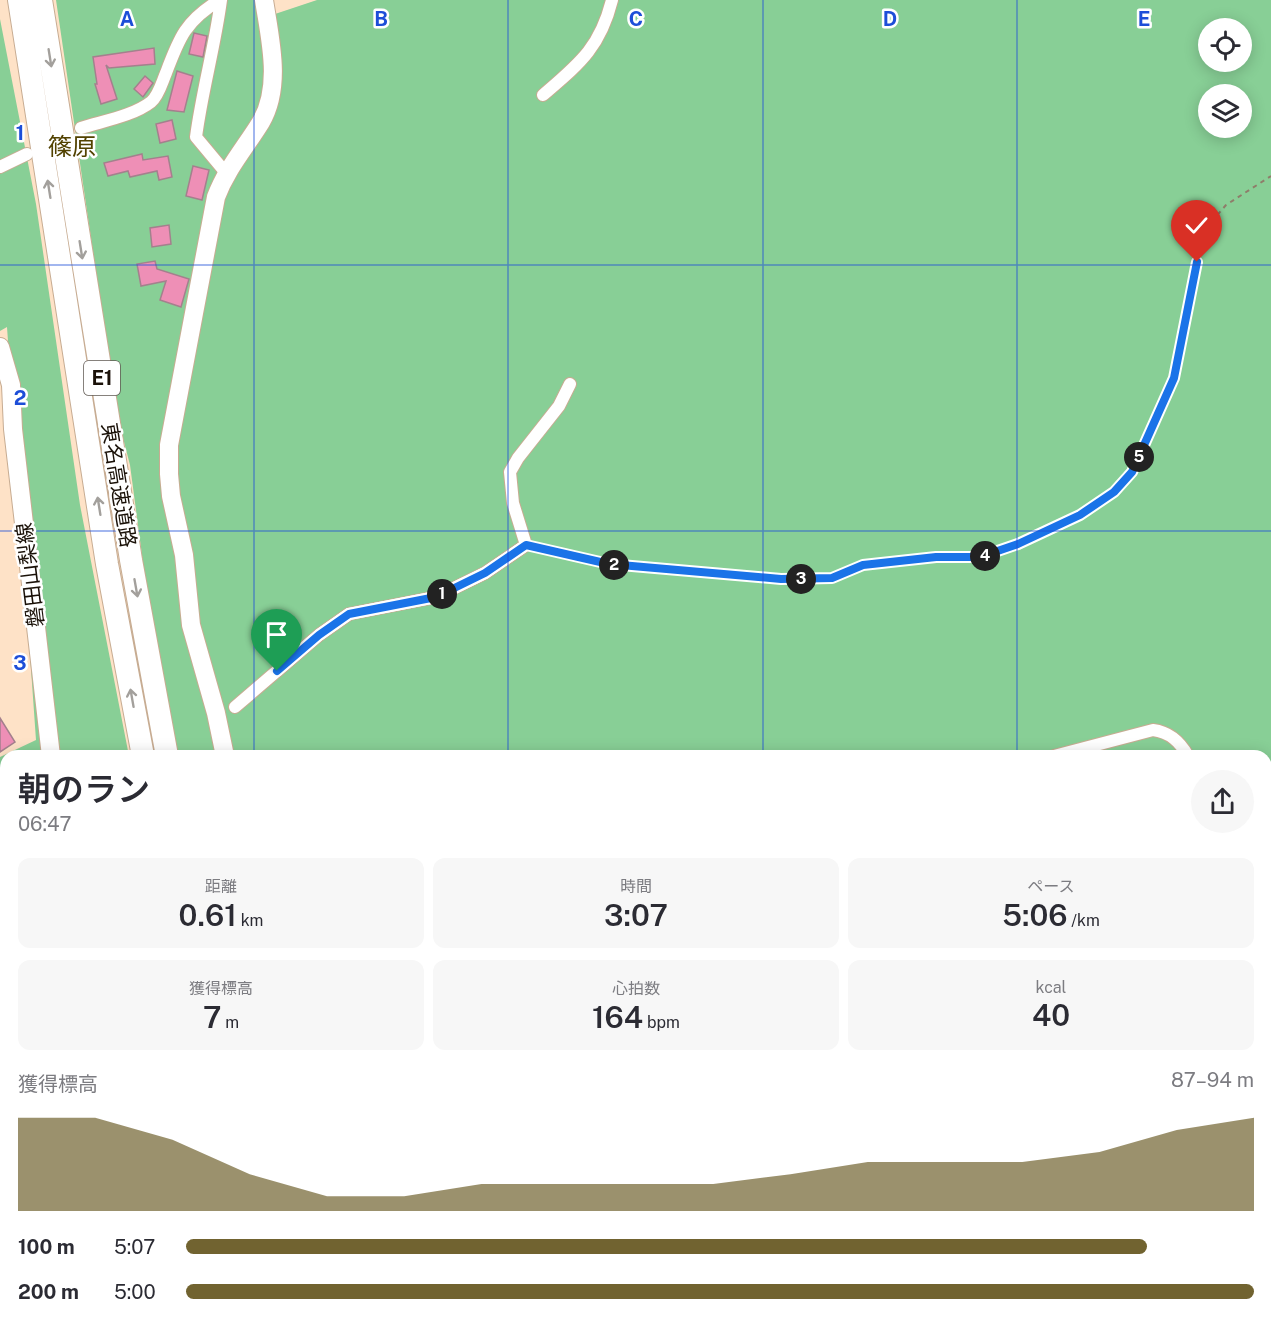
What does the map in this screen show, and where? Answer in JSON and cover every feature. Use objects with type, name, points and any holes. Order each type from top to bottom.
[{"type":"highway","name":"東名高速道路","points":[[19,0],[107,564],[142,750]]},
{"type":"highway","name":"東名高速道路","points":[[41,0],[131,560],[166,750]]},
{"type":"street","points":[[81,128],[136,110],[152,101],[159,91],[181,34],[196,16],[220,0]]},
{"type":"street","points":[[220,0],[216,39],[202,94],[196,137],[226,173]]},
{"type":"street","points":[[224,750],[216,713],[191,625],[184,555],[171,496],[169,445],[216,197],[226,173],[261,121],[270,101],[271,57],[264,0]]},
{"type":"street","points":[[543,95],[587,56],[606,20],[612,0]]},
{"type":"street","points":[[0,167],[27,154]]},
{"type":"street","name":"磐田山梨線","points":[[0,347],[11,385],[13,429],[50,750]]},
{"type":"street","points":[[235,707],[319,635],[349,614],[436,597],[485,573],[526,545],[513,503],[510,472],[518,458],[559,406],[570,384]]},
{"type":"street","name":"磐田山梨線","points":[[0,385],[13,429]]},
{"type":"street","points":[[1077,750],[1153,730],[1165,731],[1184,750]]},
{"type":"path","points":[[526,545],[609,564],[654,569],[781,579],[832,578],[863,565],[936,557],[980,557],[1018,544],[1080,515],[1114,492],[1132,472],[1166,398],[1174,378],[1191,297],[1200,235],[1226,205],[1271,176]]},
{"type":"green space","points":[[56,0],[264,0],[275,14],[317,0],[1271,0],[1271,750],[1087,750],[1078,743],[1059,750],[177,750],[147,593],[130,465],[117,415]]},
{"type":"green space","points":[[0,19],[36,204],[80,505],[128,750],[15,750],[36,740],[7,327],[0,331]]},
{"type":"building","points":[[194,33],[207,36],[203,57],[189,54]]},
{"type":"building","points":[[154,48],[155,64],[109,68],[106,65],[117,99],[101,104],[95,84],[97,84],[93,57]]},
{"type":"building","points":[[177,71],[193,76],[184,112],[167,110]]},
{"type":"building","points":[[145,76],[153,83],[143,97],[134,89]]},
{"type":"building","points":[[172,120],[176,139],[160,143],[156,124]]},
{"type":"building","points":[[142,154],[143,160],[168,156],[172,177],[159,180],[157,171],[130,177],[128,171],[108,176],[104,163]]},
{"type":"building","points":[[193,166],[209,170],[202,200],[186,196]]},
{"type":"building","points":[[169,225],[171,244],[152,247],[150,228]]},
{"type":"building","points":[[155,261],[157,269],[189,279],[181,307],[160,300],[166,281],[141,286],[137,264]]},
{"type":"building","points":[[0,718],[15,742],[0,750]]},
{"type":"district","name":"篠原","points":[[72,146]]},
{"type":"route","points":[[277,671],[319,635],[349,614],[436,597],[485,573],[526,545],[609,564],[781,579],[832,578],[863,565],[936,557],[968,559],[1018,544],[1080,515],[1114,492],[1132,472],[1174,378],[1197,262]]}]
